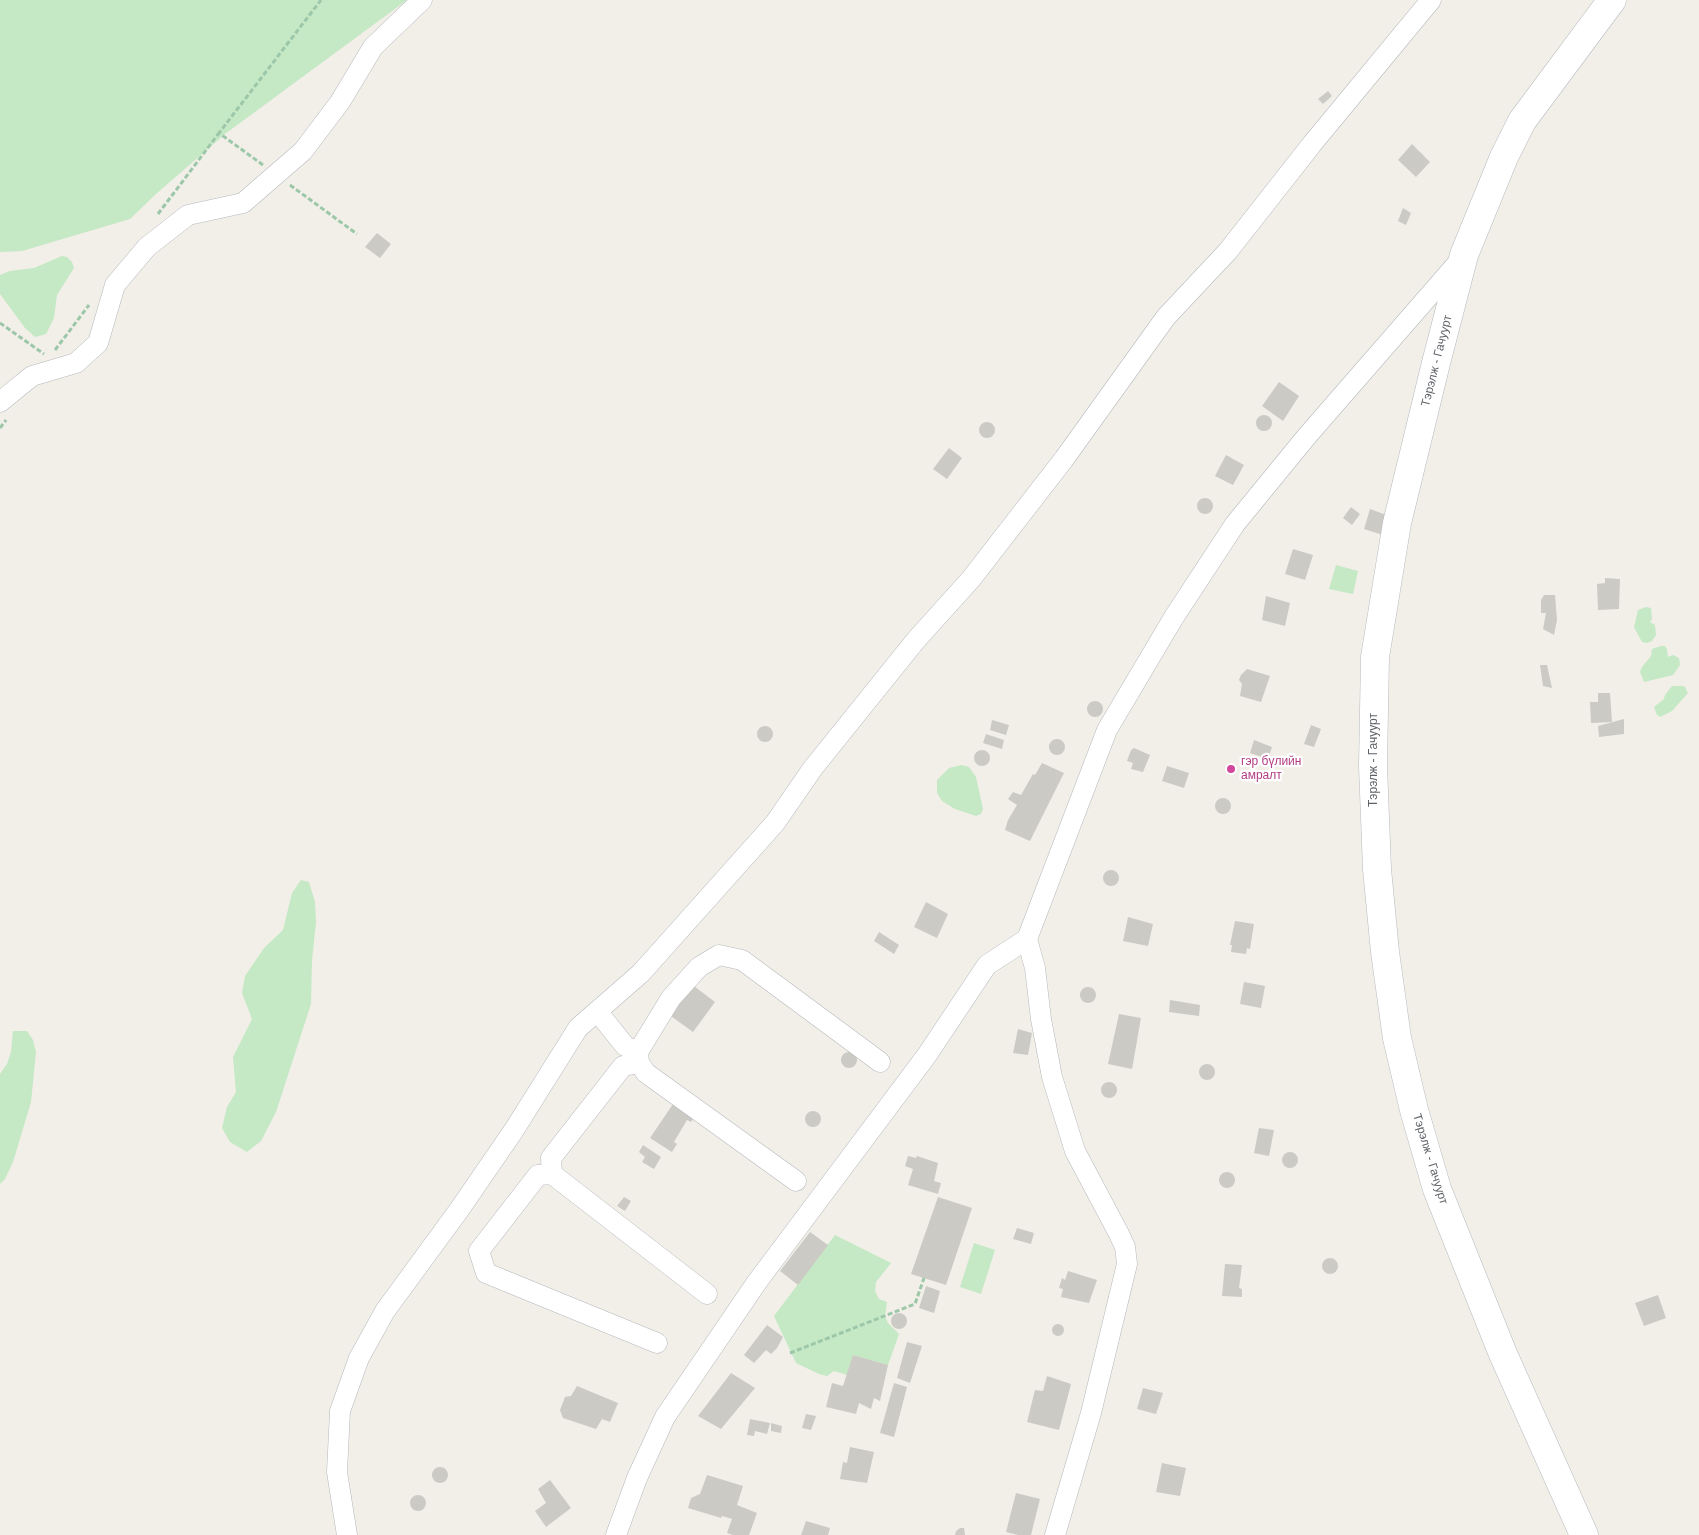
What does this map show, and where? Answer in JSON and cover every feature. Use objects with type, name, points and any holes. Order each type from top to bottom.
[{"type":"main road","name":"Тэрэлж - Гачуурт","points":[[1584,1535],[1503,1354],[1437,1189],[1414,1110],[1397,1038],[1385,952],[1377,869],[1373,766],[1375,657],[1397,523],[1464,255],[1504,156],[1522,121],[1612,0]]},
{"type":"street","points":[[0,402],[32,376],[76,363],[98,343],[115,285],[147,247],[188,215],[244,203],[303,151],[340,102],[373,48],[422,0]]},
{"type":"street","points":[[347,1535],[337,1472],[340,1411],[359,1358],[385,1311],[459,1210],[514,1130],[578,1028],[641,973],[775,823],[812,768],[916,640],[971,578],[1064,459],[1166,317],[1228,251],[1312,144],[1431,0]]},
{"type":"street","points":[[616,1535],[636,1478],[665,1418],[757,1282],[927,1055],[988,965],[1027,938],[1106,730],[1174,617],[1235,524],[1307,436],[1464,255]]},
{"type":"street","points":[[1027,938],[1035,968],[1041,1019],[1052,1077],[1075,1151],[1125,1247],[1127,1264],[1091,1414],[1055,1535]]},
{"type":"street","points":[[552,1174],[551,1158],[623,1066],[638,1058],[671,998],[699,967],[719,955],[742,960],[880,1062]]},
{"type":"street","points":[[597,1011],[625,1046],[638,1058],[646,1073],[796,1182]]},
{"type":"street","points":[[657,1343],[486,1273],[479,1251],[538,1174],[552,1174],[707,1294]]},
{"type":"path","points":[[265,166],[219,133],[321,0]]},
{"type":"path","points":[[288,184],[357,234]]},
{"type":"path","points":[[790,1353],[915,1304],[924,1278]]},
{"type":"green space","points":[[0,0],[407,0],[225,134],[130,219],[22,251],[0,252]]},
{"type":"green space","points":[[62,256],[67,257],[72,262],[74,268],[57,295],[54,318],[46,334],[35,337],[25,328],[0,294],[0,275],[10,271],[34,268]]},
{"type":"green space","points":[[1336,565],[1358,571],[1353,594],[1329,589]]},
{"type":"green space","points":[[1646,607],[1651,608],[1652,619],[1650,622],[1655,625],[1656,635],[1652,641],[1647,643],[1642,642],[1634,627],[1638,610]]},
{"type":"green space","points":[[1665,646],[1667,649],[1668,657],[1673,655],[1679,658],[1680,665],[1673,675],[1644,682],[1640,672],[1642,667],[1651,656],[1652,649]]},
{"type":"green space","points":[[1672,686],[1683,686],[1688,693],[1672,711],[1660,717],[1657,715],[1654,707],[1664,699]]},
{"type":"green space","points":[[961,765],[969,767],[976,777],[983,809],[981,814],[976,816],[955,809],[942,801],[937,793],[937,780],[949,768]]},
{"type":"green space","points":[[301,880],[309,882],[315,902],[316,922],[312,960],[311,1004],[276,1112],[261,1141],[247,1152],[230,1142],[222,1128],[227,1107],[236,1092],[233,1057],[252,1019],[242,993],[245,976],[264,948],[283,930],[292,893]]},
{"type":"green space","points":[[13,1031],[27,1031],[33,1040],[36,1052],[31,1102],[13,1162],[5,1179],[0,1184],[0,1074],[7,1064],[11,1052]]},
{"type":"green space","points":[[835,1235],[891,1263],[876,1282],[875,1291],[879,1299],[887,1302],[885,1316],[888,1323],[899,1334],[888,1365],[853,1355],[847,1375],[834,1371],[827,1376],[796,1363],[774,1316]]},
{"type":"green space","points":[[974,1243],[995,1250],[981,1294],[960,1287]]},
{"type":"building","points":[[1328,91],[1332,96],[1323,104],[1318,99]]},
{"type":"building","points":[[1412,144],[1430,162],[1416,177],[1398,160]]},
{"type":"building","points":[[1403,208],[1411,213],[1406,225],[1398,221]]},
{"type":"building","points":[[377,233],[391,244],[380,258],[365,247]]},
{"type":"building","points":[[1279,382],[1299,396],[1283,421],[1262,406]]},
{"type":"building","points":[[1264,415],[1272,423],[1264,431],[1256,423]]},
{"type":"building","points":[[987,422],[995,430],[987,438],[979,430]]},
{"type":"building","points":[[949,448],[962,458],[947,479],[933,469]]},
{"type":"building","points":[[1226,455],[1244,465],[1233,485],[1215,476]]},
{"type":"building","points":[[1205,498],[1213,506],[1205,514],[1197,506]]},
{"type":"building","points":[[1351,507],[1360,514],[1352,525],[1343,518]]},
{"type":"building","points":[[1370,509],[1389,516],[1383,535],[1364,529]]},
{"type":"building","points":[[1293,549],[1313,555],[1305,580],[1285,574]]},
{"type":"building","points":[[1605,578],[1620,579],[1619,609],[1598,610],[1597,584],[1605,583]]},
{"type":"building","points":[[1544,595],[1555,595],[1557,620],[1554,635],[1543,629],[1546,613],[1541,613],[1541,600]]},
{"type":"building","points":[[1266,596],[1290,603],[1285,626],[1262,620]]},
{"type":"building","points":[[1540,665],[1547,665],[1552,688],[1543,686]]},
{"type":"building","points":[[1247,669],[1270,676],[1261,702],[1240,696],[1242,684],[1239,680]]},
{"type":"building","points":[[1598,693],[1610,693],[1612,722],[1591,723],[1590,702],[1598,702]]},
{"type":"building","points":[[1095,701],[1103,709],[1095,717],[1087,709]]},
{"type":"building","points":[[1624,719],[1624,734],[1599,737],[1598,726]]},
{"type":"building","points":[[992,720],[1009,725],[1006,735],[990,730]]},
{"type":"building","points":[[1311,725],[1321,729],[1314,747],[1304,744]]},
{"type":"building","points":[[765,726],[773,734],[765,742],[757,734]]},
{"type":"building","points":[[986,734],[1004,740],[1002,749],[983,743]]},
{"type":"building","points":[[1057,739],[1065,747],[1057,755],[1049,747]]},
{"type":"building","points":[[1254,740],[1272,747],[1268,759],[1250,753]]},
{"type":"building","points":[[1134,748],[1150,755],[1143,772],[1131,769],[1133,763],[1127,761],[1131,750]]},
{"type":"building","points":[[982,750],[990,758],[982,766],[974,758]]},
{"type":"building","points":[[1042,763],[1064,773],[1030,841],[1005,830],[1008,820],[1017,805],[1008,799],[1013,792],[1021,795]]},
{"type":"building","points":[[1167,766],[1189,773],[1184,788],[1162,781]]},
{"type":"building","points":[[1223,798],[1231,806],[1223,814],[1215,806]]},
{"type":"building","points":[[1111,870],[1119,878],[1111,886],[1103,878]]},
{"type":"building","points":[[926,902],[948,914],[937,938],[914,927]]},
{"type":"building","points":[[1128,917],[1153,924],[1148,946],[1123,941]]},
{"type":"building","points":[[1235,921],[1254,924],[1250,949],[1247,948],[1246,954],[1231,952],[1232,945],[1230,945]]},
{"type":"building","points":[[879,932],[899,945],[894,954],[874,941]]},
{"type":"building","points":[[1244,982],[1265,986],[1261,1008],[1240,1004]]},
{"type":"building","points":[[690,983],[715,1002],[693,1032],[668,1014]]},
{"type":"building","points":[[1088,987],[1096,995],[1088,1003],[1080,995]]},
{"type":"building","points":[[1170,1000],[1200,1005],[1199,1016],[1169,1012]]},
{"type":"building","points":[[1119,1014],[1141,1018],[1132,1069],[1108,1064]]},
{"type":"building","points":[[1018,1029],[1032,1033],[1028,1055],[1013,1053]]},
{"type":"building","points":[[849,1052],[857,1060],[849,1068],[841,1060]]},
{"type":"building","points":[[1207,1064],[1215,1072],[1207,1080],[1199,1072]]},
{"type":"building","points":[[1109,1082],[1117,1090],[1109,1098],[1101,1090]]},
{"type":"building","points":[[675,1101],[696,1115],[691,1122],[687,1120],[674,1142],[677,1144],[672,1152],[650,1138]]},
{"type":"building","points":[[813,1111],[821,1119],[813,1127],[805,1119]]},
{"type":"building","points":[[1259,1128],[1274,1130],[1269,1156],[1254,1153]]},
{"type":"building","points":[[643,1145],[661,1157],[654,1169],[642,1162],[645,1157],[639,1152]]},
{"type":"building","points":[[1290,1152],[1298,1160],[1290,1168],[1282,1160]]},
{"type":"building","points":[[908,1156],[916,1158],[917,1156],[938,1163],[934,1181],[941,1183],[938,1194],[908,1185],[913,1169],[905,1166]]},
{"type":"building","points":[[1227,1172],[1235,1180],[1227,1188],[1219,1180]]},
{"type":"building","points":[[624,1197],[631,1201],[625,1211],[617,1206]]},
{"type":"building","points":[[938,1197],[972,1208],[946,1285],[911,1274]]},
{"type":"building","points":[[1017,1228],[1034,1233],[1031,1244],[1013,1239]]},
{"type":"building","points":[[810,1232],[828,1245],[798,1285],[780,1271]]},
{"type":"building","points":[[1330,1258],[1338,1266],[1330,1274],[1322,1266]]},
{"type":"building","points":[[1225,1264],[1242,1265],[1239,1288],[1242,1289],[1242,1297],[1222,1296]]},
{"type":"building","points":[[1068,1271],[1097,1280],[1089,1303],[1061,1297],[1063,1289],[1059,1288],[1062,1278],[1065,1280]]},
{"type":"building","points":[[926,1286],[940,1291],[934,1313],[919,1308]]},
{"type":"building","points":[[1658,1295],[1666,1318],[1644,1326],[1635,1303]]},
{"type":"building","points":[[899,1313],[907,1321],[899,1329],[891,1321]]},
{"type":"building","points":[[1056,1324],[1060,1324],[1064,1330],[1060,1336],[1056,1336],[1052,1332],[1052,1328]]},
{"type":"building","points":[[767,1325],[783,1337],[771,1354],[766,1350],[754,1363],[744,1355]]},
{"type":"building","points":[[907,1342],[922,1346],[910,1383],[897,1378]]},
{"type":"building","points":[[853,1355],[888,1365],[880,1401],[874,1398],[871,1409],[859,1403],[856,1414],[826,1407],[832,1383],[843,1386]]},
{"type":"building","points":[[731,1373],[755,1388],[721,1429],[698,1416]]},
{"type":"building","points":[[1047,1376],[1071,1384],[1059,1430],[1027,1422],[1035,1390],[1043,1391]]},
{"type":"building","points":[[894,1383],[907,1387],[894,1437],[880,1433]]},
{"type":"building","points":[[577,1386],[618,1403],[610,1422],[602,1419],[596,1429],[563,1418],[560,1410],[565,1397],[571,1396]]},
{"type":"building","points":[[1143,1388],[1163,1393],[1156,1414],[1137,1409]]},
{"type":"building","points":[[806,1414],[816,1416],[811,1430],[802,1428]]},
{"type":"building","points":[[750,1419],[770,1423],[767,1434],[755,1431],[754,1436],[747,1435]]},
{"type":"building","points":[[771,1423],[782,1426],[781,1433],[771,1431]]},
{"type":"building","points":[[850,1447],[874,1452],[867,1483],[840,1479],[843,1462],[847,1463]]},
{"type":"building","points":[[1162,1463],[1186,1468],[1180,1496],[1156,1492]]},
{"type":"building","points":[[440,1467],[448,1475],[440,1483],[432,1475]]},
{"type":"building","points":[[707,1475],[743,1486],[737,1505],[757,1513],[749,1535],[727,1533],[732,1519],[722,1516],[721,1518],[688,1508],[691,1498],[700,1494]]},
{"type":"building","points":[[550,1480],[571,1508],[546,1527],[535,1511],[546,1503],[538,1489]]},
{"type":"building","points":[[1016,1493],[1040,1499],[1031,1535],[1018,1535],[1006,1532]]},
{"type":"building","points":[[418,1495],[426,1503],[418,1511],[410,1503]]},
{"type":"building","points":[[806,1521],[830,1528],[828,1535],[801,1535]]},
{"type":"building","points":[[964,1528],[965,1535],[955,1535],[956,1531]]},
{"type":"place","name":"гэр бүлийн амралт","points":[[1231,769]]}]
